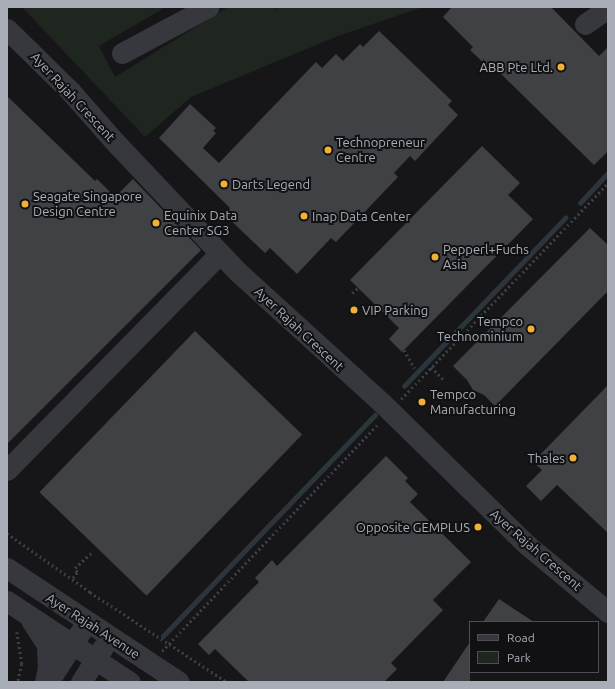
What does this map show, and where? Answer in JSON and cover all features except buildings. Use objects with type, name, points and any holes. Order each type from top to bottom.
[{"type":"street","points":[[122,54],[208,7]]},
{"type":"street","points":[[585,24],[608,8]]},
{"type":"street","name":"Ayer Rajah Crescent","points":[[7,29],[71,92],[114,141],[220,253],[325,354],[385,416],[526,544],[608,612]]},
{"type":"street","points":[[7,470],[220,253]]},
{"type":"street","name":"Ayer Rajah Avenue","points":[[7,568],[86,622],[111,635],[180,682]]},
{"type":"street","name":"Ayer Rajah Avenue","points":[[7,601],[20,619],[74,644],[130,682]]},
{"type":"street","points":[[20,619],[47,645],[48,668],[45,682]]},
{"type":"street","points":[[48,682],[74,644],[86,622]]},
{"type":"street","points":[[82,682],[111,635]]},
{"type":"path","points":[[152,664],[168,642],[608,183]]},
{"type":"path","points":[[352,293],[358,288]]},
{"type":"path","points":[[404,350],[416,368]]},
{"type":"path","points":[[431,367],[443,379]]},
{"type":"path","points":[[7,533],[227,682]]},
{"type":"path","points":[[73,578],[77,572],[75,568],[93,551]]},
{"type":"path","points":[[18,682],[22,664],[20,619]]},
{"type":"green space","points":[[22,7],[166,7],[99,46],[115,77],[228,7],[273,7],[275,9],[280,7],[423,7],[338,36],[191,97],[145,137]]},
{"type":"waterway","points":[[580,203],[608,173]]},
{"type":"waterway","points":[[404,386],[565,218]]},
{"type":"waterway","points":[[163,636],[375,415]]},
{"type":"place","name":"ABB Pte Ltd.","points":[[561,67]]},
{"type":"place","name":"Technopreneur Centre","points":[[328,150]]},
{"type":"place","name":"Darts Legend","points":[[224,184]]},
{"type":"place","name":"Seagate Singapore Design Centre","points":[[25,204]]},
{"type":"place","name":"Inap Data Center","points":[[304,216]]},
{"type":"place","name":"Equinix Data Center SG3","points":[[156,223]]},
{"type":"place","name":"Pepperl+Fuchs Asia","points":[[435,257]]},
{"type":"place","name":"VIP Parking","points":[[354,310]]},
{"type":"place","name":"Tempco Technominium","points":[[531,329]]},
{"type":"place","name":"Tempco Manufacturing","points":[[422,402]]},
{"type":"place","name":"Thales","points":[[573,458]]},
{"type":"place","name":"Opposite GEMPLUS","points":[[478,527]]}]
